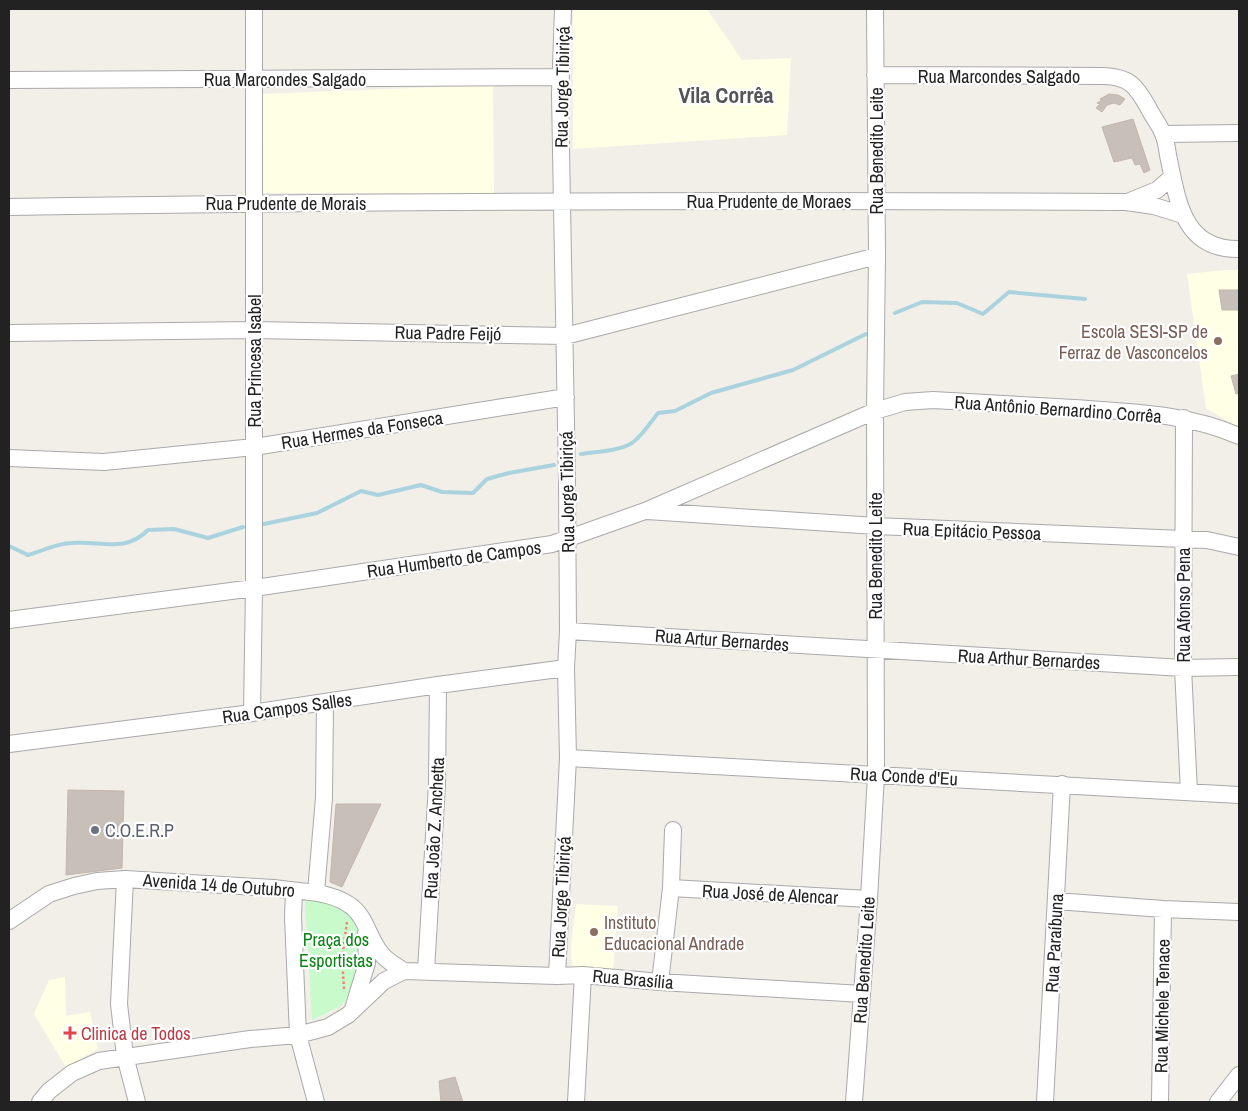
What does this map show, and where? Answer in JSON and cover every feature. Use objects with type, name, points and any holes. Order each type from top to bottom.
[{"type":"street","name":"Rua Princesa Isabel","points":[[252,713],[254,588],[254,9]]},
{"type":"street","name":"Rua Jorge Tibiriçá","points":[[557,976],[568,758],[566,668],[568,631],[566,397],[561,77],[563,9]]},
{"type":"street","name":"Rua Benedito Leite","points":[[854,1102],[876,775],[875,411],[877,256],[875,9]]},
{"type":"street","name":"Rua Marcondes Salgado","points":[[875,75],[1104,76],[1122,78],[1133,84],[1140,92],[1164,134]]},
{"type":"street","name":"Rua Marcondes Salgado","points":[[9,80],[561,77]]},
{"type":"street","points":[[1239,134],[1164,134],[1172,177],[1186,222],[1192,231],[1204,241],[1218,246],[1239,249]]},
{"type":"street","name":"Rua Prudente de Moraes","points":[[1126,202],[1157,190],[1172,177]]},
{"type":"street","name":"Rua Prudente de Moraes","points":[[563,203],[1126,202],[1154,206],[1183,216]]},
{"type":"street","name":"Rua Prudente de Morais","points":[[9,206],[255,203],[563,203]]},
{"type":"street","name":"Rua Padre Feijó","points":[[9,333],[254,330],[565,336],[877,256]]},
{"type":"street","name":"Rua Hermes da Fonseca","points":[[9,458],[104,462],[254,447],[566,397]]},
{"type":"street","name":"Rua Antônio Bernardino Corrêa","points":[[875,411],[905,402],[933,400],[1128,411],[1184,418],[1205,423],[1239,436]]},
{"type":"street","name":"Rua Humberto de Campos","points":[[9,620],[254,588],[552,544],[645,511],[875,411]]},
{"type":"street","name":"Rua Afonso Pena","points":[[1184,418],[1183,668],[1189,792]]},
{"type":"street","name":"Rua Epitácio Pessoa","points":[[645,511],[876,526],[1207,540],[1239,547]]},
{"type":"street","name":"Rua Artur Bernardes","points":[[568,631],[876,650]]},
{"type":"street","name":"Rua Arthur Bernardes","points":[[876,650],[1183,668],[1239,668]]},
{"type":"street","name":"Rua Campos Salles","points":[[9,744],[252,713],[566,668]]},
{"type":"street","name":"Rua João Z. Anchetta","points":[[426,971],[437,784],[438,685]]},
{"type":"street","points":[[316,892],[324,798],[325,703]]},
{"type":"street","name":"Rua Conde d'Eu","points":[[568,758],[1239,795]]},
{"type":"street","name":"Rua Paraíbuna","points":[[1045,1102],[1062,784]]},
{"type":"street","points":[[660,982],[671,888],[672,830]]},
{"type":"street","points":[[125,878],[119,1004],[125,1056],[137,1102]]},
{"type":"street","name":"Avenida 14 de Outubro","points":[[9,921],[49,894],[96,881],[125,878],[316,892],[349,904],[366,924],[380,952],[387,960],[404,971]]},
{"type":"street","name":"Rua José de Alencar","points":[[671,888],[869,899]]},
{"type":"street","points":[[294,891],[293,917],[298,1035],[316,1102]]},
{"type":"street","points":[[1056,901],[1163,909],[1239,912]]},
{"type":"street","name":"Rua Michele Tenace","points":[[1160,1102],[1163,909]]},
{"type":"street","points":[[350,1013],[367,963],[366,924]]},
{"type":"street","points":[[40,1102],[49,1091],[72,1073],[99,1061],[250,1039],[298,1035],[328,1027],[350,1013],[384,981],[404,971]]},
{"type":"street","name":"Rua Brasília","points":[[404,971],[557,976],[582,975],[660,982],[862,994]]},
{"type":"street","points":[[576,1102],[582,975]]},
{"type":"street","points":[[1218,1102],[1237,1081]]},
{"type":"path","points":[[349,904],[342,958],[344,987],[350,1013]]},
{"type":"shaded area","points":[[573,9],[707,9],[742,60],[791,58],[787,135],[573,149]]},
{"type":"shaded area","points":[[493,85],[494,193],[261,193],[258,94]]},
{"type":"shaded area","name":"Escola SESI-SP de Ferraz de Vasconcelos","points":[[1239,270],[1239,428],[1206,408],[1187,274]]},
{"type":"shaded area","name":"Instituto Educacional Andrade","points":[[576,904],[618,906],[613,971],[580,970],[572,966],[571,946]]},
{"type":"shaded area","name":"Clinica de Todos","points":[[65,977],[66,1016],[90,1012],[98,1049],[66,1067],[34,1014],[49,980]]},
{"type":"green space","name":"Praça dos Esportistas","points":[[320,900],[338,905],[353,918],[362,934],[364,946],[348,997],[341,1006],[312,1020],[305,901]]},
{"type":"building","points":[[1109,94],[1118,95],[1125,99],[1120,105],[1114,103],[1107,105],[1102,112],[1096,108],[1100,104],[1097,103]]},
{"type":"building","points":[[1133,119],[1150,170],[1144,173],[1140,164],[1135,165],[1132,158],[1114,162],[1102,127]]},
{"type":"building","points":[[1219,290],[1239,290],[1239,310],[1222,310]]},
{"type":"building","points":[[1239,374],[1239,393],[1236,394],[1231,376]]},
{"type":"building","name":"C.O.E.R.P","points":[[68,790],[124,791],[122,868],[66,875]]},
{"type":"building","points":[[336,804],[381,804],[342,887],[330,882]]},
{"type":"building","points":[[455,1077],[463,1102],[441,1102],[439,1081]]},
{"type":"waterway","points":[[895,313],[922,302],[957,303],[983,314],[1009,292],[1085,299]]},
{"type":"waterway","points":[[581,454],[627,446],[640,436],[658,413],[675,411],[711,393],[793,370],[866,334]]},
{"type":"waterway","points":[[264,524],[317,513],[361,491],[378,495],[421,485],[442,492],[473,493],[487,479],[554,465]]},
{"type":"waterway","points":[[9,546],[28,555],[54,546],[70,543],[121,544],[130,542],[148,530],[174,529],[208,538],[243,527]]},
{"type":"place","name":"Escola SESI-SP de Ferraz de Vasconcelos","points":[[1218,341]]},
{"type":"place","name":"C.O.E.R.P","points":[[95,830]]},
{"type":"place","name":"Instituto Educacional Andrade","points":[[594,932]]},
{"type":"place","name":"Clinica de Todos","points":[[70,1033]]},
{"type":"district","name":"Vila Corrêa","points":[[726,95]]}]
